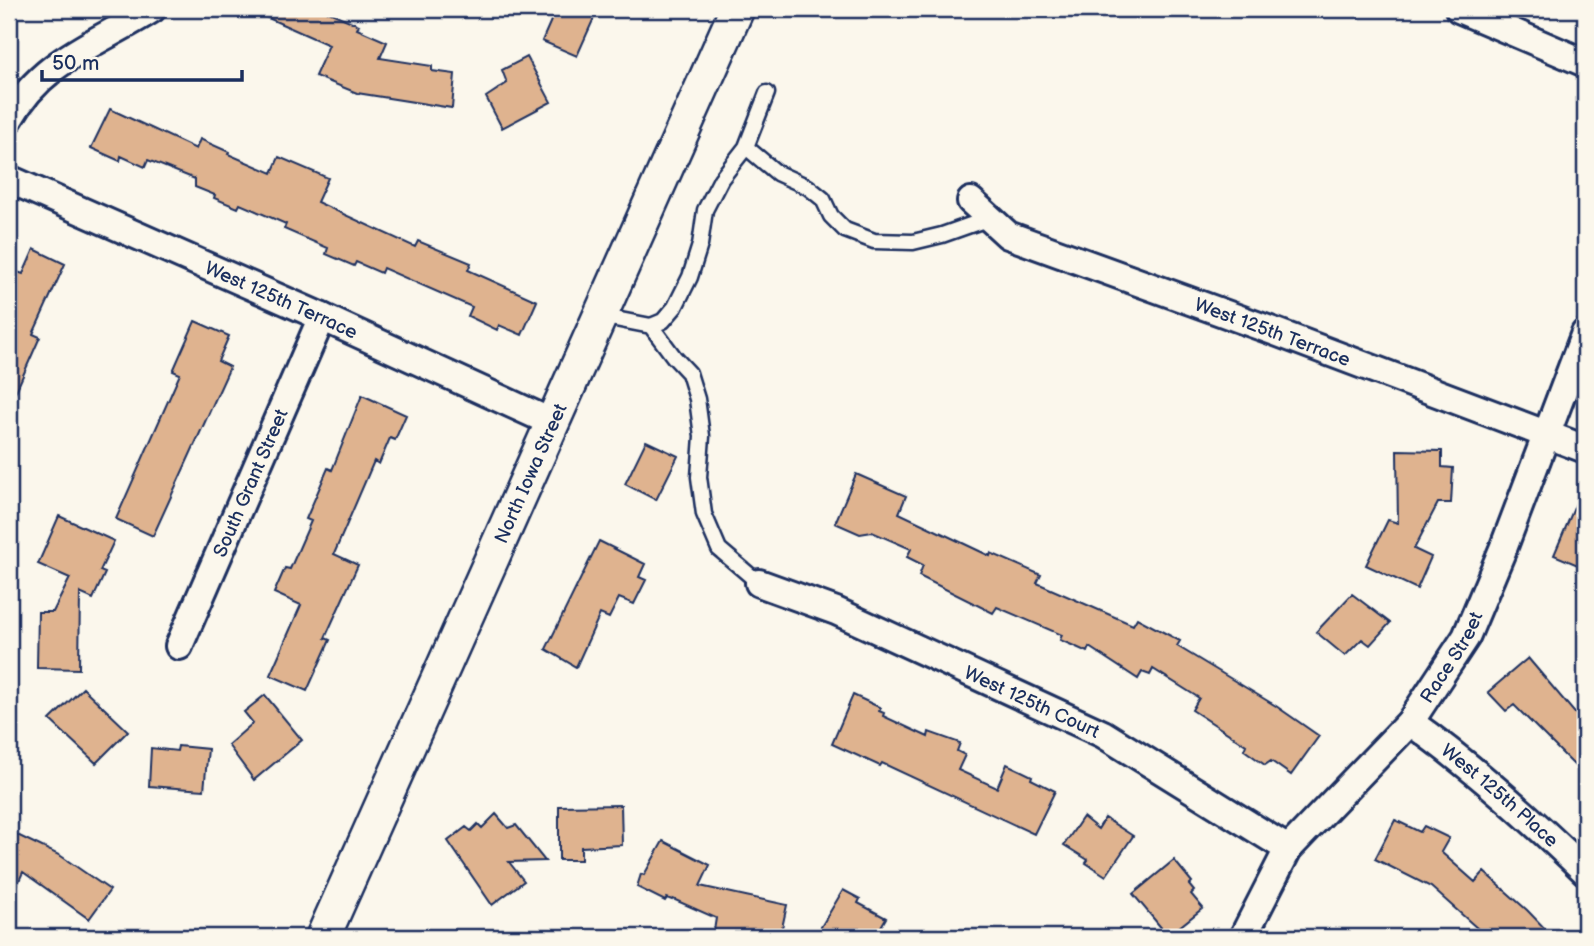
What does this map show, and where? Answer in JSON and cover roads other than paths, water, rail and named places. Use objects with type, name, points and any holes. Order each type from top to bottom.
[{"type":"street","points":[[9,119],[34,82],[62,59],[86,44],[121,29],[152,9]]},
{"type":"street","name":"North Iowa Street","points":[[323,937],[737,9]]},
{"type":"street","points":[[1459,9],[1585,63]]},
{"type":"street","name":"West 125th Terrace","points":[[9,179],[322,317],[551,422]]},
{"type":"street","name":"West 125th Terrace","points":[[981,209],[1008,235],[1273,331],[1585,449]]},
{"type":"street","name":"South Grant Street","points":[[179,646],[322,317]]},
{"type":"street","name":"Race Street","points":[[1243,937],[1288,849],[1410,722],[1466,637],[1585,334]]},
{"type":"street","name":"West 125th Court","points":[[760,583],[836,611],[1103,734],[1288,849]]},
{"type":"street","name":"West 125th Place","points":[[1410,722],[1487,782],[1585,871]]},
{"type":"lane","points":[[599,316],[650,326],[663,321],[675,307],[690,277],[700,245],[705,210],[720,179],[746,147],[767,93]]},
{"type":"lane","points":[[746,147],[777,173],[808,187],[823,199],[831,216],[845,230],[874,241],[913,242],[942,234],[981,209]]},
{"type":"lane","points":[[650,326],[689,373],[697,399],[702,436],[699,477],[705,514],[719,549],[760,583]]}]
